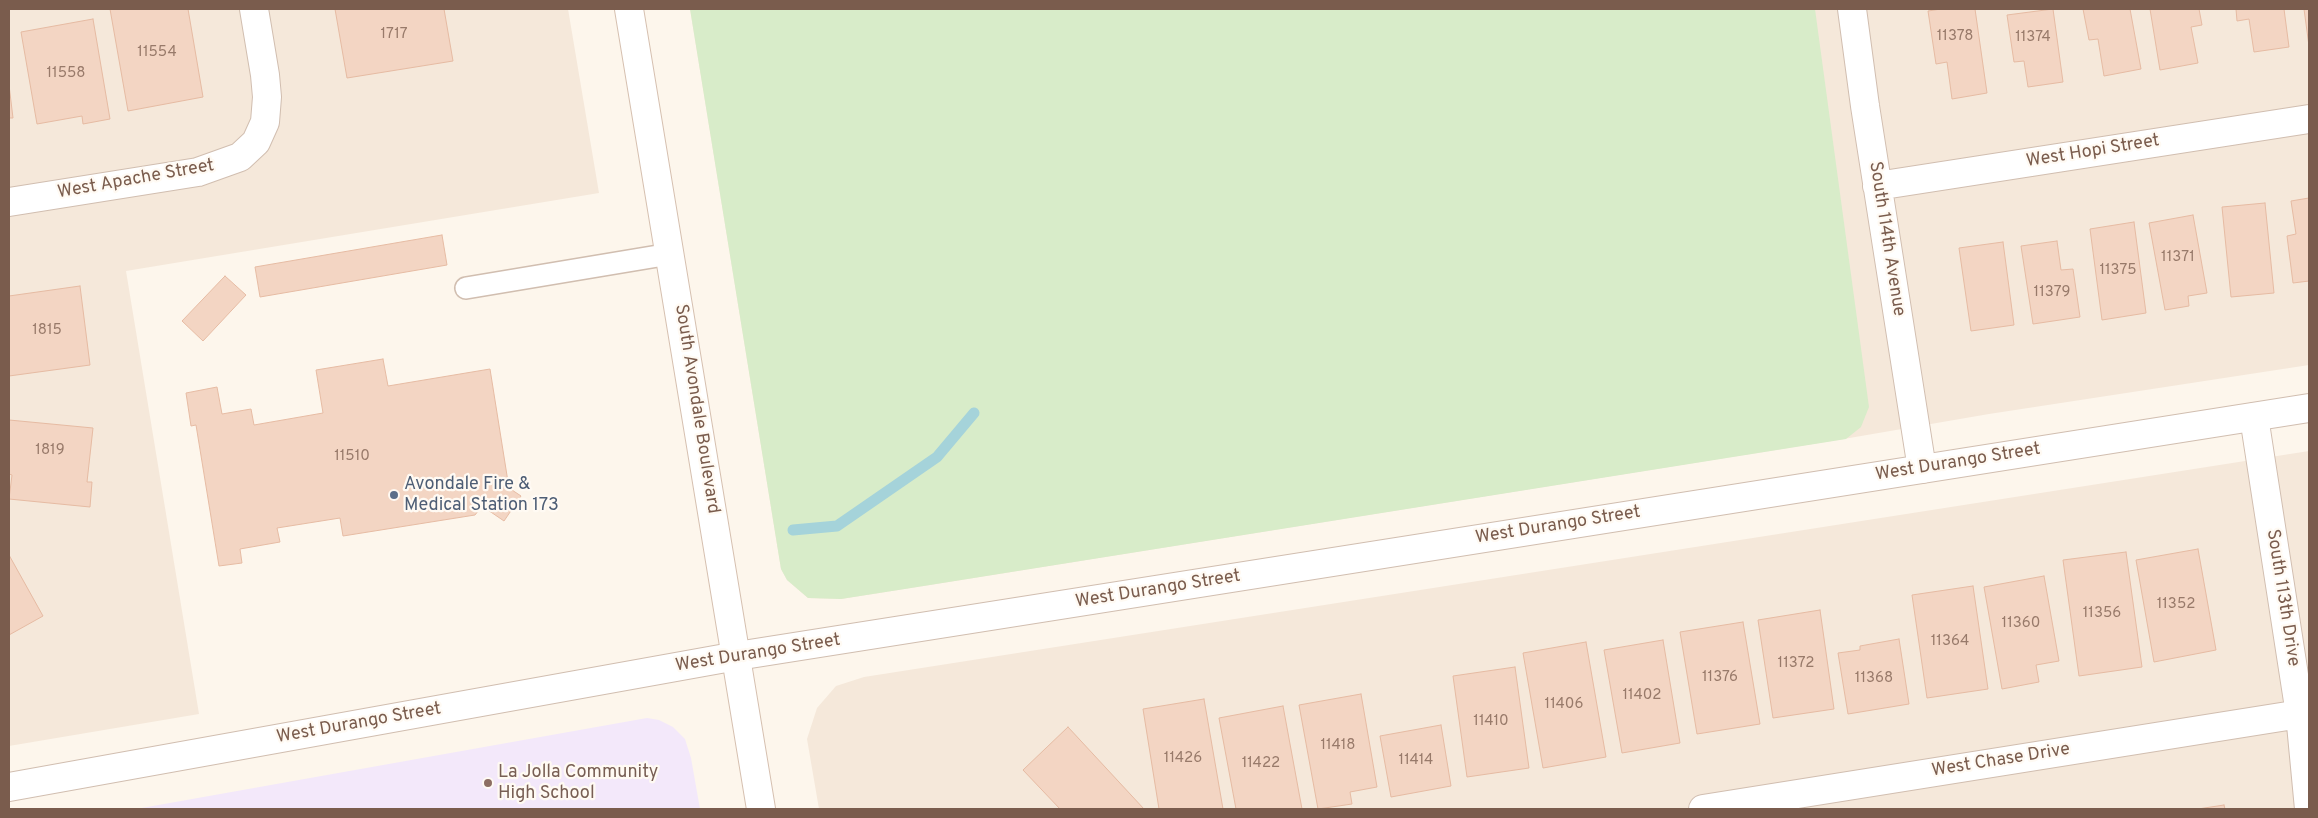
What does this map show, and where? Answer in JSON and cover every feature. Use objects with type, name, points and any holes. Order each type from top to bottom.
[{"type":"street","name":"West Apache Street","points":[[9,202],[198,172],[220,166],[240,157],[256,142],[265,122],[267,97],[254,9]]},
{"type":"street","name":"South Avondale Boulevard","points":[[629,9],[762,809]]},
{"type":"street","name":"South 114th Avenue","points":[[1852,9],[1877,186],[1922,469]]},
{"type":"street","name":"West Hopi Street","points":[[1877,186],[2309,119]]},
{"type":"street","name":"West Durango Street","points":[[9,786],[737,656],[2309,408]]},
{"type":"street","name":"South 113th Drive","points":[[2254,417],[2300,714],[2309,809]]},
{"type":"street","name":"West Chase Drive","points":[[1702,809],[2300,714]]},
{"type":"lane","points":[[466,288],[670,254]]},
{"type":"shaded area","points":[[9,9],[568,9],[599,193],[126,271],[199,714],[9,746]]},
{"type":"shaded area","points":[[690,9],[2309,9],[2309,365],[1989,414],[1832,441],[841,599],[808,598],[787,580],[781,569]]},
{"type":"shaded area","points":[[2309,451],[2309,809],[819,809],[807,739],[817,708],[836,686],[864,677]]},
{"type":"shaded area","name":"La Jolla Community High School","points":[[647,718],[659,720],[673,727],[685,739],[691,758],[700,809],[136,809]]},
{"type":"green space","points":[[690,9],[1815,9],[1869,407],[1861,427],[1846,439],[841,599],[808,598],[787,580],[781,569]]},
{"type":"building","points":[[110,9],[188,9],[203,97],[128,111]]},
{"type":"building","points":[[335,9],[444,9],[453,61],[347,78]]},
{"type":"building","points":[[1975,9],[1987,93],[1952,99],[1947,62],[1936,64],[1928,11]]},
{"type":"building","points":[[2053,9],[2063,82],[2028,87],[2024,61],[2014,62],[2007,15]]},
{"type":"building","points":[[2083,9],[2130,9],[2141,69],[2104,76],[2098,39],[2089,40]]},
{"type":"building","points":[[2150,9],[2199,9],[2202,25],[2191,27],[2198,63],[2160,70]]},
{"type":"building","points":[[2236,9],[2284,9],[2289,47],[2254,52],[2249,19],[2237,21]]},
{"type":"building","points":[[2304,9],[2309,9],[2309,46]]},
{"type":"building","points":[[93,19],[110,119],[83,124],[82,116],[37,124],[21,32]]},
{"type":"building","points":[[9,85],[13,118],[9,118]]},
{"type":"building","points":[[2309,198],[2309,281],[2293,283],[2287,236],[2296,234],[2291,201]]},
{"type":"building","points":[[2265,203],[2274,293],[2231,297],[2222,207]]},
{"type":"building","points":[[2193,215],[2207,293],[2188,296],[2189,306],[2165,310],[2149,223]]},
{"type":"building","points":[[2134,222],[2146,313],[2102,320],[2090,229]]},
{"type":"building","points":[[442,235],[447,265],[260,297],[255,267]]},
{"type":"building","points":[[2057,241],[2061,270],[2073,269],[2080,317],[2033,324],[2021,246]]},
{"type":"building","points":[[2003,242],[2014,325],[1971,331],[1959,248]]},
{"type":"building","points":[[225,276],[246,295],[203,341],[182,321]]},
{"type":"building","points":[[80,286],[90,365],[9,376],[9,296]]},
{"type":"building","points":[[383,359],[388,386],[490,369],[509,488],[521,496],[504,521],[482,506],[475,515],[343,536],[340,518],[277,528],[280,542],[240,549],[242,563],[219,566],[196,425],[191,426],[186,393],[217,387],[222,414],[251,409],[254,425],[323,413],[316,370]]},
{"type":"building","points":[[9,420],[93,428],[87,482],[92,482],[90,507],[9,499],[12,475],[9,474]]},
{"type":"building","points":[[2198,549],[2216,650],[2154,662],[2136,560]]},
{"type":"building","points":[[2126,552],[2142,667],[2079,676],[2063,560]]},
{"type":"building","points":[[9,555],[43,616],[9,635]]},
{"type":"building","points":[[2044,576],[2059,661],[2036,665],[2039,682],[2002,689],[1984,587]]},
{"type":"building","points":[[1973,586],[1988,689],[1927,698],[1912,595]]},
{"type":"building","points":[[1820,610],[1834,709],[1773,718],[1758,620]]},
{"type":"building","points":[[1743,622],[1760,724],[1697,734],[1680,632]]},
{"type":"building","points":[[1899,639],[1909,704],[1848,714],[1838,653],[1860,650],[1860,646]]},
{"type":"building","points":[[1663,640],[1680,743],[1622,753],[1604,650]]},
{"type":"building","points":[[1586,642],[1606,757],[1543,768],[1523,653]]},
{"type":"building","points":[[1515,667],[1529,768],[1467,777],[1453,676]]},
{"type":"building","points":[[1361,694],[1377,787],[1350,792],[1352,804],[1318,809],[1299,705]]},
{"type":"building","points":[[1204,699],[1223,809],[1159,809],[1143,709]]},
{"type":"building","points":[[1283,706],[1302,809],[1236,809],[1219,718]]},
{"type":"building","points":[[1441,725],[1451,786],[1391,797],[1380,736]]},
{"type":"building","points":[[1068,727],[1144,809],[1060,809],[1023,770]]},
{"type":"building","points":[[2224,805],[2225,809],[2198,809]]},
{"type":"waterway","points":[[793,530],[837,526],[937,457],[974,413]]},
{"type":"place","name":"Avondale Fire & Medical Station 173","points":[[394,495]]},
{"type":"place","name":"La Jolla Community High School","points":[[488,783]]}]
